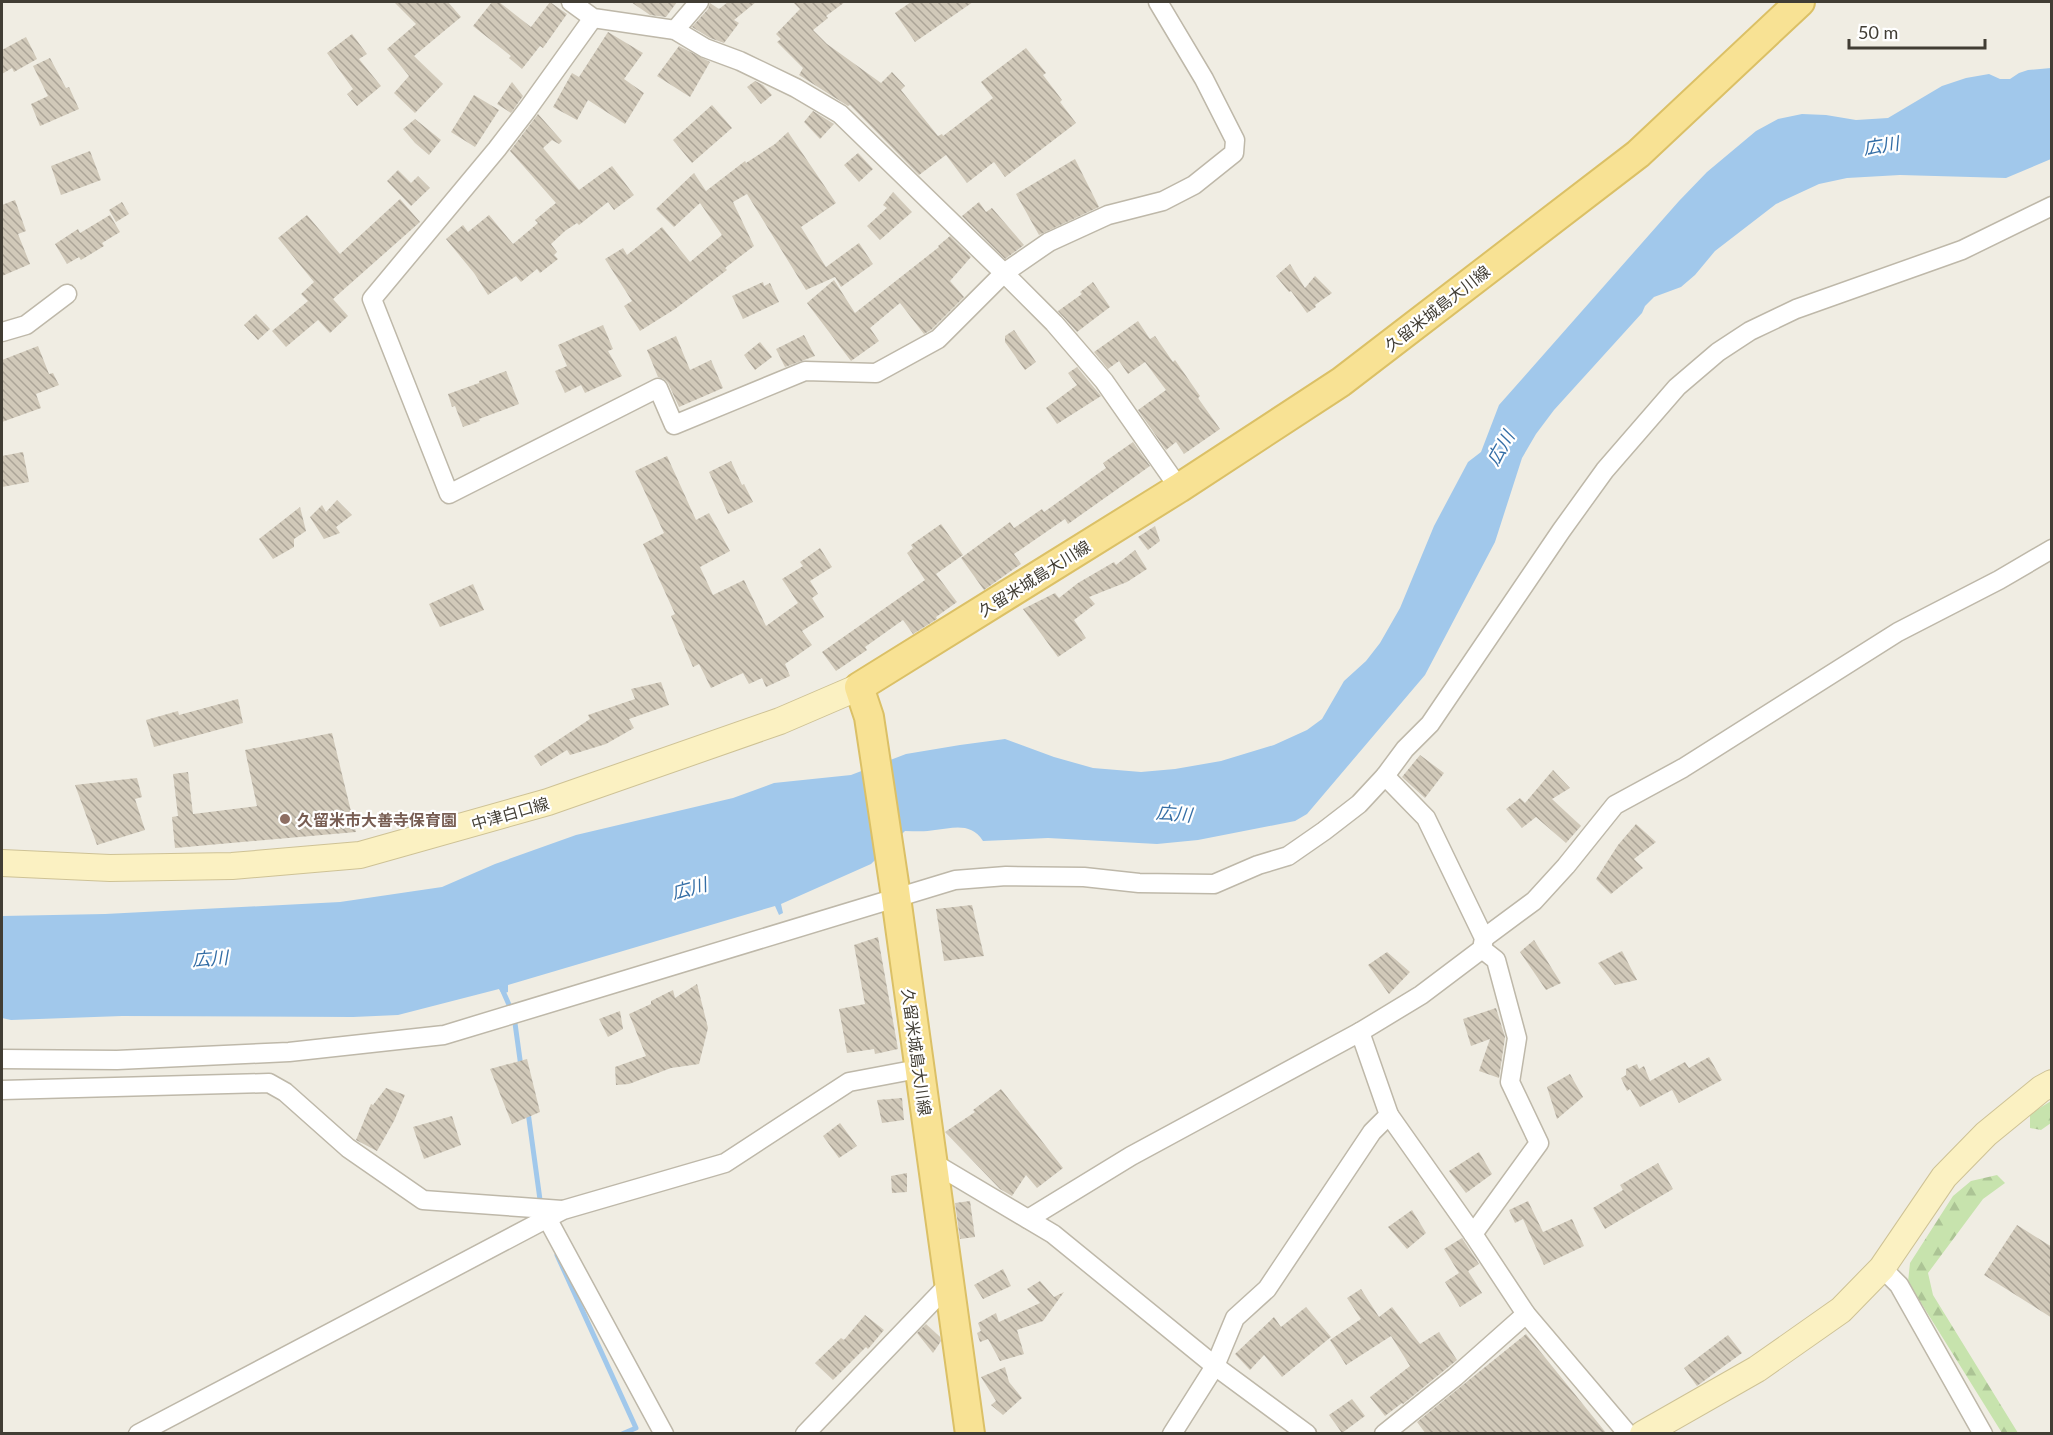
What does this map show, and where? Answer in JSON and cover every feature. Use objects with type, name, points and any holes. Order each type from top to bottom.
[{"type":"main road","name":"久留米城島大川線","points":[[970,1434],[918,1069],[896,894],[869,717],[859,687],[1179,488],[1341,382],[1638,154],[1800,2]]},
{"type":"main road","name":"中津白口線","points":[[2,863],[110,868],[221,866],[360,855],[548,802],[780,722],[859,687]]},
{"type":"main road","points":[[1643,1434],[1757,1369],[1841,1310],[1882,1268],[1944,1177],[1986,1134],[2041,1089],[2052,1083]]},
{"type":"street","points":[[571,2],[593,18],[675,30],[705,48],[740,61],[796,88],[840,114],[1054,323],[1104,381],[1179,488]]},
{"type":"street","points":[[675,30],[699,2]]},
{"type":"street","points":[[593,18],[497,149],[372,299],[450,494],[658,388],[674,425],[805,371],[876,373],[938,339],[1004,273],[1049,242],[1108,215],[1163,201],[1194,185],[1234,153],[1234,140],[1204,79],[1158,2]]},
{"type":"street","points":[[2,1059],[117,1059],[289,1052],[444,1035],[896,894],[955,880],[1006,876],[1084,877],[1139,883],[1214,884],[1258,865],[1288,856],[1359,804],[1385,776],[1405,749],[1430,724],[1605,470],[1677,387],[1718,352],[1750,331],[1796,309],[1962,250],[2052,206]]},
{"type":"street","points":[[2,332],[26,325],[67,294]]},
{"type":"street","points":[[1028,1219],[1131,1156],[1360,1032],[1421,995],[1534,901],[1566,866],[1615,805],[1683,768],[1898,632],[1999,580],[2052,549]]},
{"type":"street","points":[[1385,776],[1426,819],[1483,943],[1496,960],[1517,1038],[1510,1082],[1539,1143],[1473,1234]]},
{"type":"street","points":[[1360,1032],[1389,1115],[1526,1314],[1628,1434]]},
{"type":"street","points":[[138,1434],[555,1214],[724,1163],[849,1082],[918,1069]]},
{"type":"street","points":[[2,1090],[269,1083],[285,1092],[348,1148],[423,1200],[555,1214]]},
{"type":"street","points":[[1172,1434],[1215,1366],[1235,1318],[1267,1289],[1372,1132],[1389,1115]]},
{"type":"street","points":[[932,1162],[1053,1234],[1215,1366],[1307,1434]]},
{"type":"street","points":[[555,1214],[664,1434]]},
{"type":"street","points":[[1882,1268],[1899,1285],[1983,1434]]},
{"type":"street","points":[[805,1434],[949,1284]]},
{"type":"street","points":[[1384,1434],[1455,1377],[1526,1314]]},
{"type":"green space","points":[[2051,1101],[2051,1123],[2041,1130],[2030,1128],[2030,1114]]},
{"type":"green space","points":[[1997,1175],[2005,1183],[1983,1199],[1928,1273],[1933,1295],[2018,1433],[2002,1433],[1908,1282],[1910,1263],[1953,1196],[1971,1181]]},
{"type":"water","name":"広川","points":[[2051,68],[2051,159],[2006,178],[1900,175],[1847,178],[1819,184],[1776,204],[1715,251],[1695,275],[1681,287],[1654,297],[1554,410],[1536,434],[1522,458],[1495,542],[1425,675],[1307,814],[1295,821],[1198,840],[1157,844],[1048,838],[983,841],[973,831],[961,828],[905,831],[871,864],[781,904],[783,913],[779,915],[775,906],[508,985],[508,992],[502,994],[499,989],[398,1015],[353,1017],[122,1016],[11,1020],[2,1018],[2,916],[105,914],[340,902],[442,887],[495,864],[576,835],[733,798],[774,783],[851,775],[906,754],[960,745],[1005,739],[1093,768],[1141,772],[1221,761],[1274,745],[1307,730],[1322,719],[1344,681],[1366,661],[1380,643],[1400,608],[1434,526],[1468,462],[1481,452],[1499,405],[1707,172],[1756,131],[1778,119],[1802,114],[1856,120],[1888,118],[1942,86],[1966,78],[1989,74],[2000,79],[2010,79],[2028,70]]},
{"type":"building","points":[[394,2],[448,2],[461,17],[414,56],[443,84],[415,113],[394,93],[409,76],[387,49],[416,24]]},
{"type":"building","points":[[492,2],[499,2],[531,27],[550,2],[567,14],[543,48],[540,46],[522,69],[509,58],[511,56],[473,26]]},
{"type":"building","points":[[631,2],[677,2],[666,17],[650,15]]},
{"type":"building","points":[[728,2],[756,2],[734,20],[739,23],[724,43],[692,27],[708,9],[710,3],[719,9]]},
{"type":"building","points":[[793,2],[845,2],[826,16],[828,18],[813,30],[827,44],[881,83],[892,72],[905,86],[901,90],[938,136],[942,134],[943,136],[993,98],[981,82],[1026,48],[1046,73],[1043,75],[1076,123],[1005,177],[994,162],[967,183],[946,155],[919,175],[850,105],[848,106],[799,75],[803,68],[777,42],[781,39],[776,34],[800,9]]},
{"type":"building","points":[[911,2],[973,2],[915,42],[895,13]]},
{"type":"building","points":[[608,32],[643,53],[624,79],[644,93],[625,124],[588,100],[577,120],[553,107],[572,73],[579,77]]},
{"type":"building","points":[[352,34],[367,54],[359,59],[381,86],[357,106],[347,94],[353,89],[327,53]]},
{"type":"building","points":[[26,37],[37,59],[14,72],[12,68],[2,74],[2,50]]},
{"type":"building","points":[[679,46],[710,62],[690,97],[657,76]]},
{"type":"building","points":[[50,58],[66,88],[69,87],[79,109],[40,126],[31,104],[48,96],[33,66]]},
{"type":"building","points":[[755,81],[763,85],[772,95],[761,104],[747,87]]},
{"type":"building","points":[[512,82],[523,96],[511,113],[497,104]]},
{"type":"building","points":[[474,95],[499,110],[475,147],[451,132]]},
{"type":"building","points":[[712,105],[732,128],[692,163],[673,140]]},
{"type":"building","points":[[813,111],[834,124],[820,139],[804,122]]},
{"type":"building","points":[[538,114],[562,141],[559,144],[552,140],[543,148],[579,190],[612,166],[634,195],[614,210],[608,202],[579,225],[577,223],[565,231],[551,244],[557,252],[554,255],[558,259],[540,273],[537,269],[521,282],[516,276],[488,295],[474,273],[446,239],[463,225],[468,232],[489,215],[513,244],[538,223],[535,220],[556,203],[510,151]]},
{"type":"building","points":[[415,119],[441,140],[429,155],[403,129]]},
{"type":"building","points":[[788,132],[836,203],[801,227],[826,267],[859,243],[873,264],[841,287],[835,277],[806,290],[747,194],[733,202],[754,246],[725,268],[727,270],[675,309],[640,331],[624,306],[632,301],[605,259],[623,248],[627,255],[662,227],[690,262],[722,235],[700,203],[674,227],[656,209],[694,173],[706,191],[745,161],[746,163],[775,144]]},
{"type":"building","points":[[90,151],[101,180],[61,195],[51,166]]},
{"type":"building","points":[[858,153],[873,169],[859,182],[844,165]]},
{"type":"building","points":[[1075,159],[1099,207],[1039,235],[1016,194]]},
{"type":"building","points":[[398,170],[411,183],[418,176],[430,188],[411,206],[387,181]]},
{"type":"building","points":[[893,192],[912,212],[880,240],[867,226],[887,208],[883,205]]},
{"type":"building","points":[[400,199],[420,222],[333,299],[348,316],[330,333],[318,320],[286,347],[272,331],[308,301],[301,294],[314,282],[278,238],[307,215],[340,254]]},
{"type":"building","points":[[15,200],[26,231],[18,234],[30,264],[2,276],[2,205]]},
{"type":"building","points":[[122,202],[129,214],[116,222],[109,210]]},
{"type":"building","points":[[979,202],[986,212],[992,208],[1024,245],[1005,259],[962,216]]},
{"type":"building","points":[[110,215],[120,232],[102,243],[104,246],[81,260],[79,257],[67,264],[55,244],[78,229],[80,233]]},
{"type":"building","points":[[950,236],[971,257],[950,281],[964,297],[931,330],[924,334],[900,303],[870,328],[879,341],[851,361],[807,303],[834,280],[855,313]]},
{"type":"building","points":[[1290,264],[1305,288],[1315,276],[1332,293],[1307,313],[1291,291],[1289,292],[1276,276]]},
{"type":"building","points":[[763,282],[764,286],[770,283],[779,302],[743,319],[732,296]]},
{"type":"building","points":[[1093,282],[1110,307],[1077,332],[1058,311],[1082,294],[1080,292]]},
{"type":"building","points":[[256,314],[270,329],[258,340],[244,325]]},
{"type":"building","points":[[1138,321],[1150,339],[1155,336],[1173,362],[1175,360],[1220,429],[1184,454],[1176,442],[1166,450],[1138,410],[1166,390],[1145,362],[1128,374],[1119,361],[1108,369],[1094,352]]},
{"type":"building","points":[[603,325],[613,349],[608,351],[622,376],[585,393],[581,385],[565,393],[555,371],[567,366],[558,345]]},
{"type":"building","points":[[1014,330],[1036,362],[1025,370],[1005,342],[1005,336]]},
{"type":"building","points":[[804,335],[815,356],[785,367],[776,349]]},
{"type":"building","points":[[676,336],[690,370],[711,360],[723,388],[679,407],[668,383],[658,377],[647,350]]},
{"type":"building","points":[[760,342],[772,357],[755,370],[744,355]]},
{"type":"building","points":[[38,346],[49,374],[53,373],[59,385],[36,394],[41,408],[2,422],[2,360]]},
{"type":"building","points":[[1077,367],[1101,396],[1057,424],[1046,408],[1077,385],[1068,373]]},
{"type":"building","points":[[506,371],[519,404],[463,427],[448,394]]},
{"type":"building","points":[[1133,442],[1150,466],[1068,524],[1065,519],[1014,554],[1021,564],[984,590],[961,558],[1010,522],[1014,528],[1042,509],[1044,512],[1106,468],[1103,463]]},
{"type":"building","points":[[23,452],[29,482],[2,487],[2,456]]},
{"type":"building","points":[[667,456],[696,520],[709,513],[730,551],[700,567],[713,595],[744,580],[766,626],[798,603],[782,579],[803,566],[800,562],[820,548],[832,567],[810,581],[818,594],[812,598],[824,617],[802,631],[812,645],[785,664],[790,676],[766,687],[762,678],[749,684],[743,673],[711,688],[699,664],[693,667],[671,616],[675,614],[643,544],[664,533],[635,471]]},
{"type":"building","points":[[731,461],[753,502],[728,514],[709,472]]},
{"type":"building","points":[[337,500],[352,515],[336,527],[340,533],[324,539],[310,517],[322,505],[326,512]]},
{"type":"building","points":[[300,507],[306,531],[294,539],[294,547],[273,559],[259,539]]},
{"type":"building","points":[[941,524],[963,555],[936,574],[957,602],[936,617],[937,619],[913,634],[903,620],[865,647],[867,650],[836,671],[822,652],[925,580],[907,553],[913,548],[911,545]]},
{"type":"building","points":[[1155,526],[1160,541],[1148,550],[1138,537]]},
{"type":"building","points":[[1135,550],[1147,569],[1127,582],[1089,597],[1095,604],[1074,620],[1086,638],[1058,657],[1023,609],[1055,593],[1059,598],[1078,583],[1114,562],[1116,565]]},
{"type":"building","points":[[473,584],[484,610],[440,627],[429,604]]},
{"type":"building","points":[[661,682],[669,705],[629,719],[634,728],[606,744],[570,755],[567,750],[541,766],[534,756],[590,719],[588,715],[635,699],[631,689]]},
{"type":"building","points":[[238,699],[243,723],[154,747],[146,720],[178,711],[179,715]]},
{"type":"building","points":[[332,733],[356,832],[175,848],[172,817],[178,816],[173,774],[188,772],[193,814],[257,806],[245,750]]},
{"type":"building","points":[[1420,755],[1444,773],[1425,798],[1402,777]]},
{"type":"building","points":[[1553,770],[1570,788],[1552,799],[1581,826],[1566,843],[1536,817],[1522,828],[1506,809],[1520,798],[1525,803]]},
{"type":"building","points":[[137,778],[142,797],[135,799],[145,830],[97,845],[75,785]]},
{"type":"building","points":[[1636,824],[1656,842],[1634,859],[1643,868],[1611,894],[1596,879],[1618,845]]},
{"type":"building","points":[[972,905],[984,956],[944,961],[936,909]]},
{"type":"building","points":[[878,937],[898,1049],[875,1054],[874,1049],[847,1053],[839,1009],[865,1004],[854,945]]},
{"type":"building","points":[[1534,940],[1561,983],[1546,990],[1520,952]]},
{"type":"building","points":[[1622,951],[1637,980],[1615,985],[1598,963]]},
{"type":"building","points":[[1387,952],[1410,972],[1389,994],[1368,965]]},
{"type":"building","points":[[697,984],[708,1028],[699,1064],[671,1068],[629,1084],[616,1085],[615,1067],[646,1056],[629,1014],[673,990],[675,998]]},
{"type":"building","points":[[1496,1008],[1505,1037],[1499,1078],[1479,1071],[1490,1039],[1471,1046],[1463,1019]]},
{"type":"building","points":[[620,1011],[623,1029],[608,1037],[599,1019]]},
{"type":"building","points":[[1709,1057],[1722,1080],[1679,1103],[1672,1090],[1640,1107],[1630,1089],[1627,1091],[1621,1078],[1626,1075],[1626,1069],[1637,1064],[1639,1069],[1644,1066],[1650,1081],[1685,1062],[1689,1068]]},
{"type":"building","points":[[527,1059],[540,1112],[512,1124],[490,1069]]},
{"type":"building","points":[[1570,1074],[1583,1097],[1557,1119],[1547,1087]]},
{"type":"building","points":[[386,1088],[405,1095],[377,1151],[356,1140],[371,1104],[373,1105]]},
{"type":"building","points":[[1001,1089],[1063,1168],[1037,1188],[1026,1175],[1012,1196],[1000,1189],[945,1132],[975,1112],[973,1110]]},
{"type":"building","points":[[902,1098],[904,1120],[882,1123],[877,1100]]},
{"type":"building","points":[[452,1116],[461,1145],[424,1159],[413,1127]]},
{"type":"building","points":[[840,1123],[857,1146],[839,1158],[823,1136]]},
{"type":"building","points":[[1479,1152],[1492,1174],[1466,1193],[1449,1171]]},
{"type":"building","points":[[1658,1163],[1673,1189],[1605,1229],[1593,1208],[1623,1190],[1620,1185]]},
{"type":"building","points":[[907,1173],[907,1192],[892,1193],[891,1176]]},
{"type":"building","points":[[970,1201],[975,1237],[960,1239],[955,1203]]},
{"type":"building","points":[[1528,1201],[1543,1232],[1572,1219],[1584,1246],[1544,1265],[1523,1219],[1515,1223],[1509,1210]]},
{"type":"building","points":[[1412,1210],[1426,1233],[1407,1249],[1388,1227]]},
{"type":"building","points":[[2017,1225],[2052,1247],[2052,1318],[1984,1275]]},
{"type":"building","points":[[1462,1238],[1479,1264],[1468,1271],[1482,1293],[1460,1307],[1445,1282],[1459,1273],[1444,1249]]},
{"type":"building","points":[[1003,1269],[1011,1286],[983,1299],[974,1285]]},
{"type":"building","points":[[1040,1281],[1054,1297],[1064,1292],[1043,1321],[1017,1330],[1024,1354],[1000,1361],[988,1339],[980,1342],[977,1333],[981,1331],[978,1323],[996,1313],[999,1322],[1040,1303],[1027,1289]]},
{"type":"building","points":[[1361,1289],[1379,1317],[1392,1307],[1420,1344],[1439,1332],[1457,1360],[1385,1416],[1370,1397],[1410,1366],[1391,1336],[1346,1365],[1330,1340],[1361,1319],[1347,1298]]},
{"type":"building","points":[[1306,1307],[1331,1337],[1282,1377],[1264,1355],[1250,1370],[1235,1354],[1274,1317],[1281,1327]]},
{"type":"building","points":[[865,1315],[884,1330],[868,1349],[866,1347],[833,1380],[815,1363],[841,1338],[844,1340]]},
{"type":"building","points":[[926,1324],[940,1337],[941,1341],[933,1353],[917,1333]]},
{"type":"building","points":[[1526,1334],[1607,1434],[1426,1434],[1417,1422]]},
{"type":"building","points":[[1728,1335],[1742,1353],[1697,1386],[1684,1368]]},
{"type":"building","points":[[1005,1367],[1009,1382],[1022,1398],[1003,1415],[991,1405],[996,1401],[981,1377]]},
{"type":"building","points":[[1352,1399],[1365,1416],[1342,1433],[1329,1415]]},
{"type":"waterway","points":[[502,989],[514,1016],[521,1067]]},
{"type":"waterway","points":[[528,1112],[541,1207]]},
{"type":"waterway","points":[[557,1255],[636,1428],[622,1434]]},
{"type":"place","name":"久留米市大善寺保育園","points":[[285,819]]}]
